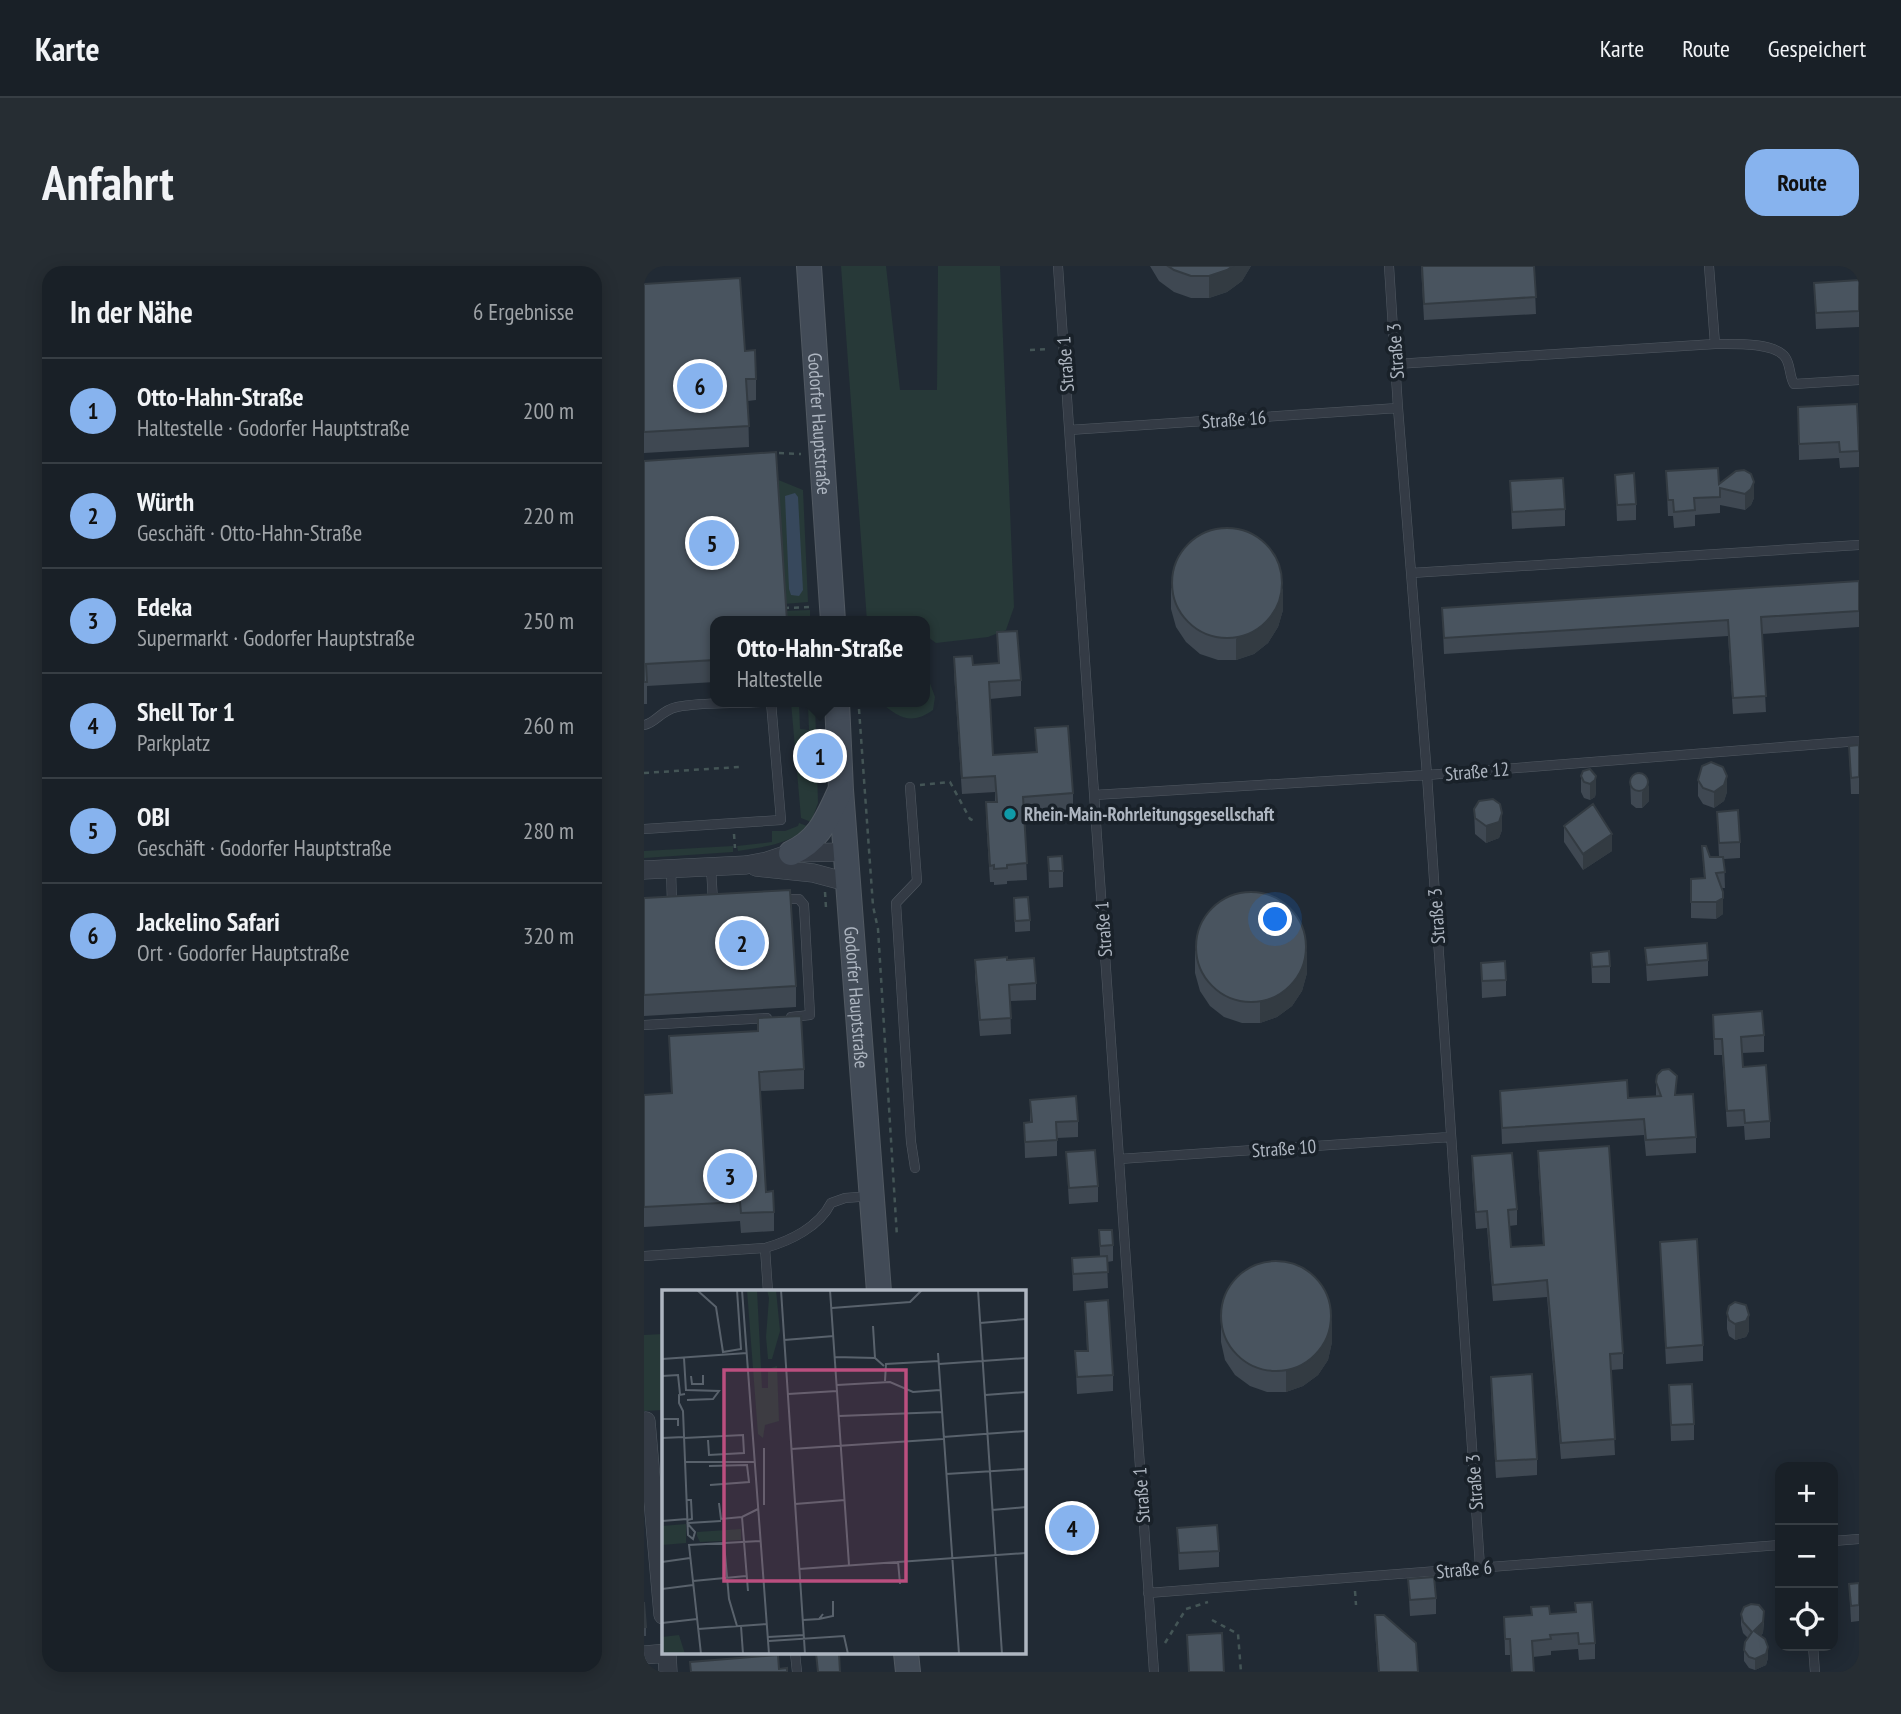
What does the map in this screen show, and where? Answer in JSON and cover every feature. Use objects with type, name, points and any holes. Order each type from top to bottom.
[{"type":"main road","name":"Godorfer Hauptstraße","points":[[809,266],[833,614]]},
{"type":"main road","name":"Godorfer Hauptstraße","points":[[837,707],[847,882],[879,1290]]},
{"type":"main road","points":[[791,853],[819,833],[841,790]]},
{"type":"main road","points":[[906,1654],[908,1672]]},
{"type":"street","points":[[644,870],[746,865],[767,862],[791,853],[845,852]]},
{"type":"street","points":[[746,865],[768,870],[813,873],[847,882]]},
{"type":"street","points":[[651,1420],[662,1599]]},
{"type":"street","points":[[644,1655],[662,1653]]},
{"type":"street","points":[[667,1654],[668,1672]]},
{"type":"lane","name":"Straße 1","points":[[1058,266],[1154,1672]]},
{"type":"lane","name":"Straße 3","points":[[1390,266],[1480,1567]]},
{"type":"lane","points":[[1709,266],[1715,344]]},
{"type":"lane","points":[[1396,364],[1715,344],[1752,345],[1776,350],[1785,357],[1794,384],[1859,380]]},
{"type":"lane","name":"Straße 16","points":[[1069,430],[1398,408]]},
{"type":"lane","points":[[1411,573],[1859,545]]},
{"type":"lane","points":[[644,724],[653,721],[659,713],[676,707],[710,705]]},
{"type":"lane","points":[[644,829],[781,820],[771,707]]},
{"type":"lane","name":"Straße 12","points":[[1094,795],[1427,775],[1859,741]]},
{"type":"lane","points":[[910,787],[917,881],[896,903],[911,1142],[915,1168]]},
{"type":"lane","points":[[711,867],[713,902]]},
{"type":"lane","points":[[671,869],[673,904]]},
{"type":"lane","points":[[644,1025],[810,1016],[804,905],[799,900],[765,900]]},
{"type":"lane","points":[[699,902],[726,901]]},
{"type":"lane","points":[[659,904],[686,903]]},
{"type":"lane","name":"Straße 10","points":[[1119,1159],[1450,1137]]},
{"type":"lane","points":[[644,1256],[765,1248],[783,1243],[807,1228],[825,1213],[831,1203],[845,1198],[873,1196]]},
{"type":"lane","points":[[765,1248],[768,1290]]},
{"type":"lane","points":[[1838,1541],[1859,1539]]},
{"type":"lane","name":"Straße 6","points":[[1148,1593],[1775,1545]]},
{"type":"lane","points":[[1814,1651],[1815,1672]]},
{"type":"lane","points":[[795,1654],[797,1672]]},
{"type":"path","points":[[1030,350],[1064,349]]},
{"type":"path","points":[[785,608],[833,614]]},
{"type":"path","points":[[859,707],[873,906],[878,929],[897,1238]]},
{"type":"path","points":[[644,773],[738,767]]},
{"type":"path","points":[[910,787],[950,782],[970,819],[977,822]]},
{"type":"path","points":[[873,936],[878,929]]},
{"type":"path","points":[[876,973],[881,981]]},
{"type":"path","points":[[1355,1591],[1356,1605]]},
{"type":"path","points":[[1163,1646],[1186,1609],[1210,1601]]},
{"type":"path","points":[[1212,1620],[1238,1634],[1241,1672]]},
{"type":"shaded area","points":[[841,266],[886,266],[900,390],[937,390],[938,266],[1000,266],[1014,607],[1006,630],[988,637],[936,643],[930,639],[930,616],[867,616]]},
{"type":"shaded area","points":[[776,479],[803,490],[808,602],[784,604]]},
{"type":"shaded area","points":[[810,610],[810,616],[785,616],[785,611]]},
{"type":"shaded area","points":[[930,684],[935,697],[933,710],[918,718],[905,718],[886,707],[930,707]]},
{"type":"shaded area","points":[[791,707],[799,707],[800,729],[809,730],[808,707],[815,707],[818,803],[811,822],[801,818]]},
{"type":"shaded area","points":[[799,823],[807,826],[793,837],[775,844],[738,851],[737,846],[772,842],[772,831],[785,831],[798,826]]},
{"type":"shaded area","points":[[733,846],[733,852],[644,858],[644,851]]},
{"type":"shaded area","points":[[662,1334],[662,1410],[644,1411],[644,1335]]},
{"type":"water","points":[[795,493],[798,497],[803,590],[799,596],[791,595],[789,589],[785,496]]},
{"type":"building","points":[[1168,266],[1233,266],[1209,276],[1191,276]]},
{"type":"building","points":[[1422,266],[1534,266],[1536,297],[1424,304]]},
{"type":"building","points":[[740,278],[745,351],[755,350],[756,379],[746,379],[749,426],[644,432],[644,284]]},
{"type":"building","points":[[1859,280],[1859,311],[1816,313],[1814,283]]},
{"type":"building","points":[[1857,404],[1859,451],[1840,452],[1839,442],[1799,444],[1798,407]]},
{"type":"building","points":[[776,452],[787,616],[710,616],[710,660],[646,664],[647,682],[644,682],[644,461]]},
{"type":"building","points":[[1718,468],[1719,484],[1736,471],[1744,470],[1751,474],[1754,482],[1751,489],[1745,494],[1720,488],[1720,497],[1694,498],[1695,510],[1674,512],[1673,500],[1668,500],[1666,471]]},
{"type":"building","points":[[1634,473],[1636,504],[1617,505],[1615,475]]},
{"type":"building","points":[[1563,478],[1565,509],[1512,512],[1510,481]]},
{"type":"building","points":[[1227,528],[1248,532],[1266,544],[1278,562],[1282,583],[1278,604],[1266,622],[1248,634],[1227,638],[1206,634],[1188,622],[1176,604],[1172,583],[1176,562],[1188,544],[1206,532]]},
{"type":"building","points":[[1859,581],[1859,611],[1761,617],[1766,696],[1733,698],[1728,620],[1444,638],[1442,608]]},
{"type":"building","points":[[1017,631],[1021,680],[989,682],[993,755],[1037,752],[1035,728],[1068,726],[1073,793],[1023,797],[1027,863],[994,869],[994,865],[990,866],[986,802],[997,802],[995,776],[962,778],[954,657],[972,656],[973,665],[999,663],[997,632]]},
{"type":"building","points":[[1859,745],[1859,777],[1851,778],[1849,746]]},
{"type":"building","points":[[1711,762],[1723,767],[1727,776],[1724,785],[1714,792],[1703,788],[1698,780],[1702,766]]},
{"type":"building","points":[[1590,769],[1596,776],[1590,784],[1584,782],[1581,776],[1583,771]]},
{"type":"building","points":[[1635,773],[1643,773],[1648,782],[1646,789],[1635,791],[1630,786],[1630,778]]},
{"type":"building","points":[[1493,799],[1500,804],[1502,813],[1499,822],[1486,826],[1475,818],[1474,809],[1479,801]]},
{"type":"building","points":[[1593,804],[1612,834],[1583,854],[1564,826]]},
{"type":"building","points":[[1738,810],[1740,842],[1719,843],[1717,812]]},
{"type":"building","points":[[1702,846],[1706,846],[1710,857],[1723,857],[1725,872],[1716,873],[1723,898],[1716,902],[1691,902],[1691,879],[1705,878]]},
{"type":"building","points":[[1062,856],[1063,871],[1049,871],[1048,857]]},
{"type":"building","points":[[790,890],[796,986],[644,995],[644,898]]},
{"type":"building","points":[[1251,892],[1272,896],[1290,908],[1302,926],[1306,947],[1302,968],[1290,986],[1272,998],[1251,1002],[1230,998],[1212,986],[1200,968],[1196,947],[1200,926],[1212,908],[1230,896]]},
{"type":"building","points":[[1028,897],[1030,920],[1015,921],[1014,898]]},
{"type":"building","points":[[1707,943],[1708,960],[1647,965],[1645,948]]},
{"type":"building","points":[[1609,951],[1610,966],[1592,967],[1591,953]]},
{"type":"building","points":[[1007,957],[1007,960],[1034,958],[1036,983],[1009,985],[1011,1018],[980,1020],[975,960]]},
{"type":"building","points":[[1505,961],[1506,980],[1482,981],[1481,963]]},
{"type":"building","points":[[1762,1011],[1764,1035],[1741,1037],[1743,1067],[1766,1065],[1770,1121],[1745,1123],[1744,1110],[1727,1111],[1722,1039],[1714,1039],[1713,1015]]},
{"type":"building","points":[[801,1016],[804,1069],[759,1072],[766,1192],[773,1191],[774,1212],[741,1213],[740,1202],[644,1207],[644,1095],[672,1093],[669,1036],[758,1031],[758,1018]]},
{"type":"building","points":[[1669,1069],[1677,1076],[1675,1095],[1693,1094],[1696,1137],[1646,1140],[1644,1119],[1502,1128],[1500,1091],[1627,1080],[1628,1098],[1661,1096],[1656,1082],[1657,1075],[1662,1070]]},
{"type":"building","points":[[1076,1096],[1078,1121],[1056,1122],[1057,1140],[1025,1142],[1024,1123],[1032,1122],[1030,1100]]},
{"type":"building","points":[[1609,1146],[1623,1353],[1610,1354],[1615,1439],[1561,1443],[1547,1280],[1493,1285],[1487,1211],[1476,1212],[1472,1156],[1512,1153],[1517,1209],[1508,1210],[1511,1247],[1544,1245],[1538,1151]]},
{"type":"building","points":[[1095,1150],[1098,1186],[1069,1188],[1066,1152]]},
{"type":"building","points":[[1099,1230],[1112,1230],[1113,1245],[1100,1246]]},
{"type":"building","points":[[1697,1239],[1703,1345],[1666,1348],[1660,1242]]},
{"type":"building","points":[[1107,1256],[1108,1272],[1073,1274],[1072,1258]]},
{"type":"building","points":[[1276,1261],[1297,1265],[1315,1277],[1327,1295],[1331,1316],[1327,1337],[1315,1355],[1297,1367],[1276,1371],[1255,1367],[1237,1355],[1225,1337],[1221,1316],[1225,1295],[1237,1277],[1255,1265]]},
{"type":"building","points":[[1108,1300],[1113,1375],[1077,1377],[1075,1351],[1088,1351],[1085,1302]]},
{"type":"building","points":[[1735,1302],[1746,1305],[1749,1315],[1746,1321],[1735,1324],[1729,1320],[1727,1313],[1729,1306]]},
{"type":"building","points":[[1532,1374],[1537,1459],[1496,1461],[1491,1377]]},
{"type":"building","points":[[1692,1384],[1694,1424],[1671,1425],[1669,1385]]},
{"type":"building","points":[[1217,1525],[1219,1551],[1179,1553],[1177,1528]]},
{"type":"building","points":[[1434,1577],[1436,1598],[1410,1600],[1408,1579]]},
{"type":"building","points":[[1859,1583],[1859,1605],[1851,1606],[1849,1584]]},
{"type":"building","points":[[1592,1602],[1595,1643],[1579,1644],[1578,1633],[1550,1635],[1551,1639],[1532,1641],[1534,1672],[1512,1672],[1510,1639],[1505,1639],[1504,1617],[1532,1615],[1531,1607],[1549,1606],[1550,1614],[1576,1612],[1575,1603]]},
{"type":"building","points":[[1759,1605],[1764,1611],[1763,1622],[1754,1631],[1765,1639],[1768,1647],[1766,1654],[1755,1659],[1749,1657],[1744,1650],[1745,1642],[1752,1632],[1743,1622],[1741,1614],[1744,1607]]},
{"type":"building","points":[[1375,1615],[1384,1615],[1416,1643],[1418,1672],[1379,1672]]},
{"type":"building","points":[[1222,1633],[1224,1672],[1189,1672],[1187,1635]]},
{"type":"building","points":[[816,1654],[839,1654],[840,1672],[818,1672]]},
{"type":"building","points":[[778,1655],[779,1669],[787,1668],[787,1672],[691,1672],[690,1662]]},
{"type":"place","name":"Jackelino Safari","points":[[700,386]]},
{"type":"place","name":"OBI","points":[[712,543]]},
{"type":"place","name":"Otto-Hahn-Straße","points":[[820,756]]},
{"type":"place","name":"Rhein-Main-Rohrleitungsgesellschaft","points":[[1010,814]]},
{"type":"place","name":"Würth","points":[[742,943]]},
{"type":"place","name":"Edeka","points":[[730,1176]]},
{"type":"place","name":"Shell Tor 1","points":[[1072,1528]]}]
